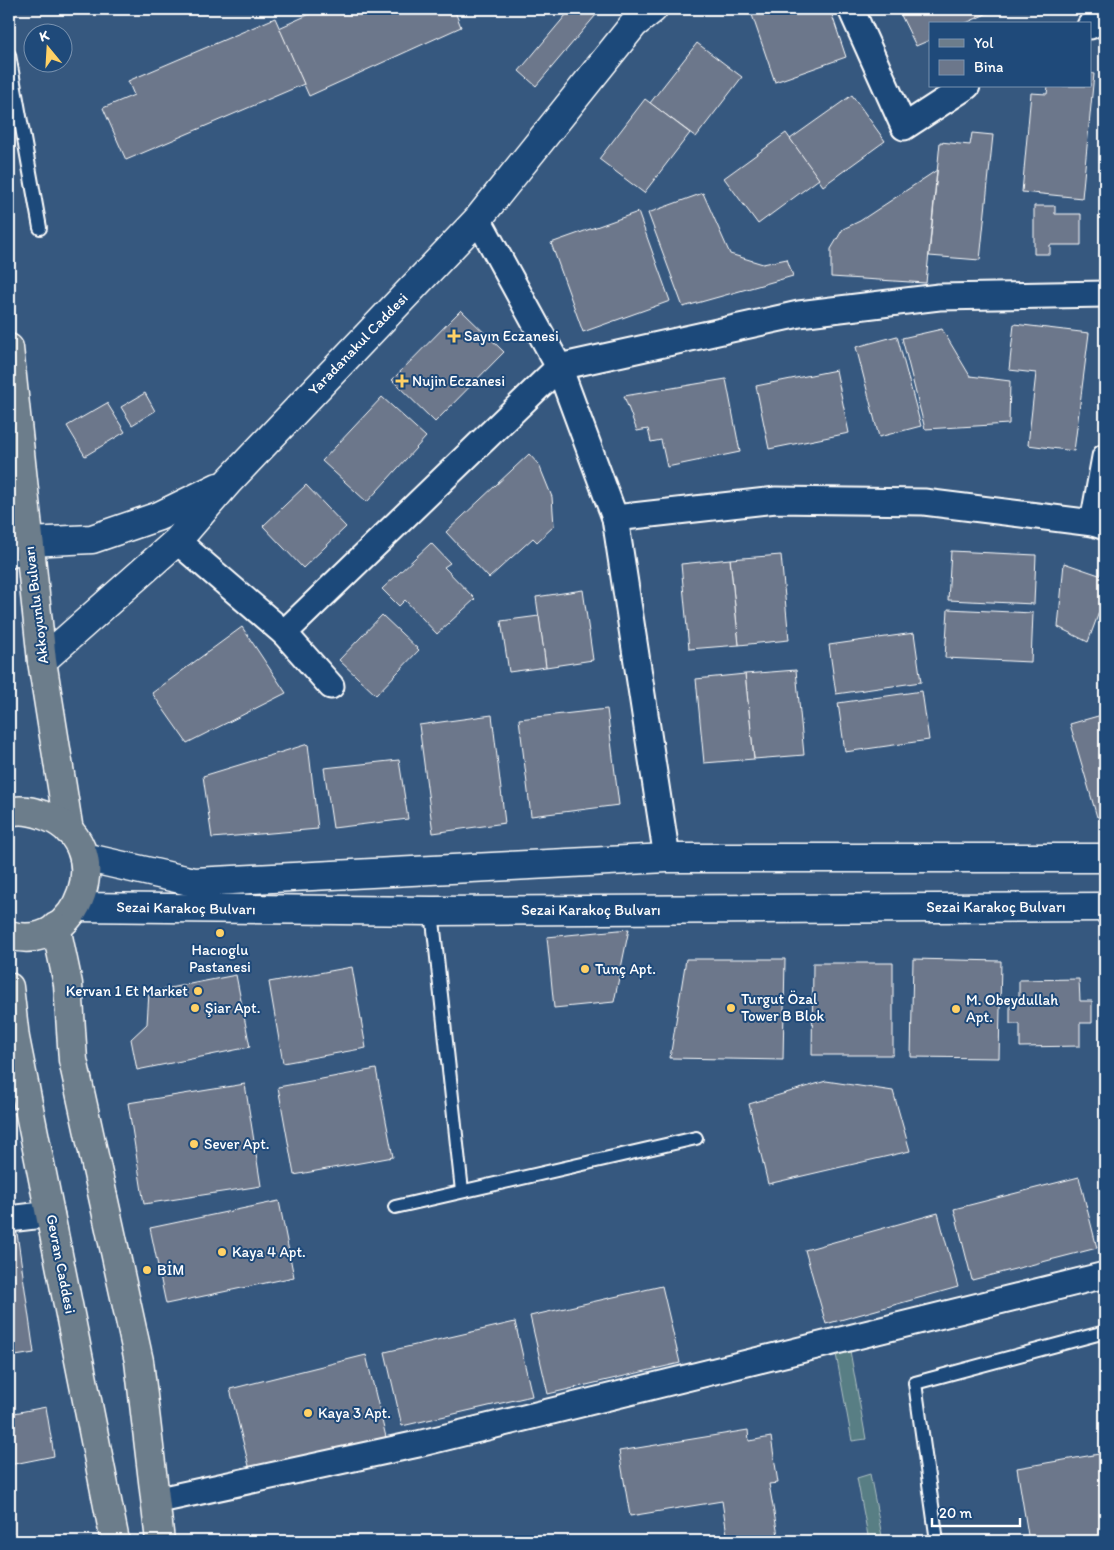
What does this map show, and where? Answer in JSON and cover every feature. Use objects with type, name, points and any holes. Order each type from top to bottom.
[{"type":"main road","name":"Yaradanakul Caddesi","points":[[42,661],[177,541],[228,482],[478,219],[634,24],[653,9]]},
{"type":"main road","name":"Akkoyunlu Bulvarı","points":[[9,348],[19,548],[42,661],[69,831]]},
{"type":"main road","points":[[19,548],[92,539],[159,516],[228,482]]},
{"type":"main road","points":[[9,812],[33,812],[53,818],[69,831],[78,844],[84,858],[86,872],[83,894],[69,917],[56,927],[36,936],[9,935]]},
{"type":"main road","name":"Sezai Karakoç Bulvarı","points":[[84,858],[194,882],[666,858],[1105,858]]},
{"type":"main road","name":"Sezai Karakoç Bulvarı","points":[[76,907],[432,911],[1105,907]]},
{"type":"main road","points":[[56,927],[68,984],[73,1060],[138,1361],[160,1539],[126,1541]]},
{"type":"main road","name":"Gevran Caddesi","points":[[9,987],[12,1038],[51,1214],[115,1541]]},
{"type":"street","points":[[851,9],[904,127],[964,88]]},
{"type":"street","points":[[1092,25],[1105,19]]},
{"type":"street","points":[[478,219],[559,367],[615,518],[666,858]]},
{"type":"street","points":[[284,633],[559,367],[799,314],[939,297],[1105,294]]},
{"type":"street","points":[[615,518],[776,500],[924,502],[1099,525],[1105,457]]},
{"type":"street","points":[[177,541],[284,633],[330,686]]},
{"type":"street","points":[[9,1219],[51,1214]]},
{"type":"street","points":[[155,1500],[418,1444],[1105,1275]]},
{"type":"lane","points":[[9,55],[40,228]]},
{"type":"lane","points":[[432,911],[462,1192]]},
{"type":"lane","points":[[395,1207],[696,1138]]},
{"type":"lane","points":[[937,1541],[915,1383],[1105,1332]]},
{"type":"green space","points":[[850,1351],[866,1439],[852,1441],[836,1354]]},
{"type":"green space","points":[[870,1474],[883,1541],[869,1541],[857,1478]]},
{"type":"building","points":[[321,9],[454,9],[461,27],[309,96],[279,28]]},
{"type":"building","points":[[571,9],[601,9],[536,86],[519,71]]},
{"type":"building","points":[[750,9],[830,9],[846,57],[775,82]]},
{"type":"building","points":[[898,9],[989,9],[990,12],[968,22],[929,22],[929,40],[916,46]]},
{"type":"building","points":[[275,18],[304,84],[126,160],[103,108],[134,95],[128,81]]},
{"type":"building","points":[[697,43],[742,77],[696,137],[650,103]]},
{"type":"building","points":[[1092,74],[1094,74],[1082,198],[1022,192],[1031,93],[1047,94],[1048,88],[1092,88]]},
{"type":"building","points":[[852,95],[885,141],[823,186],[790,139]]},
{"type":"building","points":[[645,99],[690,133],[644,193],[599,159]]},
{"type":"building","points":[[786,133],[819,179],[758,224],[724,178]]},
{"type":"building","points":[[972,133],[993,135],[980,260],[929,256],[940,142],[970,145]]},
{"type":"building","points":[[937,170],[926,283],[831,277],[831,249],[843,229],[860,221]]},
{"type":"building","points":[[703,193],[730,254],[763,264],[787,259],[793,276],[683,307],[648,213]]},
{"type":"building","points":[[1034,206],[1055,206],[1055,214],[1081,214],[1081,245],[1050,245],[1050,254],[1034,254]]},
{"type":"building","points":[[638,212],[670,301],[583,332],[551,243]]},
{"type":"building","points":[[461,310],[504,352],[435,422],[392,380]]},
{"type":"building","points":[[1014,324],[1089,333],[1074,451],[1028,445],[1036,373],[1009,370]]},
{"type":"building","points":[[942,329],[970,376],[1010,381],[1009,424],[925,429],[902,338]]},
{"type":"building","points":[[897,336],[921,426],[879,437],[856,347]]},
{"type":"building","points":[[836,370],[849,433],[769,449],[756,386]]},
{"type":"building","points":[[726,379],[740,452],[667,467],[661,440],[651,442],[648,429],[637,431],[624,396]]},
{"type":"building","points":[[145,393],[155,411],[132,425],[121,407]]},
{"type":"building","points":[[382,397],[426,437],[367,502],[322,461]]},
{"type":"building","points":[[107,403],[125,432],[85,456],[67,426]]},
{"type":"building","points":[[529,454],[539,465],[552,497],[554,526],[537,542],[533,538],[489,578],[446,532]]},
{"type":"building","points":[[306,485],[346,527],[303,568],[263,526]]},
{"type":"building","points":[[431,543],[450,563],[444,567],[475,599],[437,634],[405,600],[399,606],[382,589]]},
{"type":"building","points":[[951,551],[1036,555],[1034,604],[948,600]]},
{"type":"building","points":[[781,555],[789,640],[739,645],[730,559]]},
{"type":"building","points":[[730,559],[739,645],[689,649],[681,564]]},
{"type":"building","points":[[1064,563],[1105,577],[1105,596],[1088,642],[1058,627]]},
{"type":"building","points":[[583,590],[593,660],[546,667],[536,597]]},
{"type":"building","points":[[948,609],[1033,613],[1031,662],[945,658]]},
{"type":"building","points":[[382,615],[419,650],[376,695],[339,660]]},
{"type":"building","points":[[539,616],[546,667],[509,672],[501,621]]},
{"type":"building","points":[[242,627],[286,693],[187,743],[152,693]]},
{"type":"building","points":[[914,633],[921,682],[836,694],[829,645]]},
{"type":"building","points":[[796,670],[804,755],[754,759],[745,674]]},
{"type":"building","points":[[745,674],[754,759],[704,763],[696,679]]},
{"type":"building","points":[[922,691],[929,740],[845,752],[838,703]]},
{"type":"building","points":[[607,709],[619,805],[531,816],[519,719]]},
{"type":"building","points":[[1105,714],[1105,814],[1097,817],[1070,724]]},
{"type":"building","points":[[492,715],[505,823],[433,833],[419,725]]},
{"type":"building","points":[[308,744],[318,829],[212,838],[203,776]]},
{"type":"building","points":[[399,760],[408,819],[333,828],[324,768]]},
{"type":"building","name":"Tunç Apt.","points":[[629,929],[614,1002],[554,1008],[547,937]]},
{"type":"building","name":"Turgut Özal Tower B Blok","points":[[686,959],[785,959],[783,1060],[670,1058]]},
{"type":"building","name":"M. Obeydullah Apt.","points":[[913,959],[1001,961],[999,1058],[911,1057]]},
{"type":"building","points":[[813,963],[893,963],[893,1055],[812,1055]]},
{"type":"building","points":[[352,967],[366,1048],[283,1063],[269,982]]},
{"type":"building","name":"Şiar Apt.","points":[[236,975],[250,1047],[137,1070],[131,1039],[147,1024],[149,992]]},
{"type":"building","points":[[1079,979],[1080,1001],[1092,1001],[1092,1023],[1080,1023],[1080,1046],[1020,1047],[1020,1024],[1010,1024],[1010,1002],[1019,1002],[1019,980]]},
{"type":"building","points":[[376,1069],[393,1157],[294,1175],[278,1087]]},
{"type":"building","points":[[826,1081],[893,1091],[910,1151],[768,1184],[749,1104]]},
{"type":"building","name":"Sever Apt.","points":[[245,1084],[261,1186],[144,1204],[128,1103]]},
{"type":"building","points":[[1079,1177],[1097,1248],[972,1280],[954,1209]]},
{"type":"building","name":"Kaya 4 Apt.","points":[[279,1201],[294,1277],[166,1304],[150,1228]]},
{"type":"building","points":[[938,1213],[958,1287],[826,1324],[805,1250]]},
{"type":"building","points":[[17,1233],[34,1353],[9,1357],[9,1234]]},
{"type":"building","points":[[662,1286],[680,1363],[548,1394],[530,1316]]},
{"type":"building","points":[[515,1322],[532,1396],[402,1426],[385,1352]]},
{"type":"building","name":"Kaya 3 Apt.","points":[[366,1355],[386,1437],[250,1470],[230,1389]]},
{"type":"building","points":[[46,1407],[54,1456],[9,1465],[9,1414]]},
{"type":"building","points":[[748,1430],[749,1441],[771,1437],[778,1483],[769,1484],[779,1541],[728,1541],[722,1501],[630,1516],[619,1451]]},
{"type":"building","points":[[1105,1453],[1105,1541],[1029,1541],[1017,1468]]},
{"type":"place","name":"Sayın Eczanesi","points":[[454,336]]},
{"type":"place","name":"Nujin Eczanesi","points":[[402,381]]},
{"type":"place","name":"Hacıoglu Pastanesi","points":[[220,933]]},
{"type":"place","name":"Tunç Apt.","points":[[585,969]]},
{"type":"place","name":"Kervan 1 Et Market","points":[[198,991]]},
{"type":"place","name":"Şiar Apt.","points":[[195,1008]]},
{"type":"place","name":"Turgut Özal Tower B Blok","points":[[731,1008]]},
{"type":"place","name":"M. Obeydullah Apt.","points":[[956,1009]]},
{"type":"place","name":"Sever Apt.","points":[[194,1144]]},
{"type":"place","name":"Kaya 4 Apt.","points":[[222,1252]]},
{"type":"place","name":"BİM","points":[[147,1270]]},
{"type":"place","name":"Kaya 3 Apt.","points":[[308,1413]]}]
